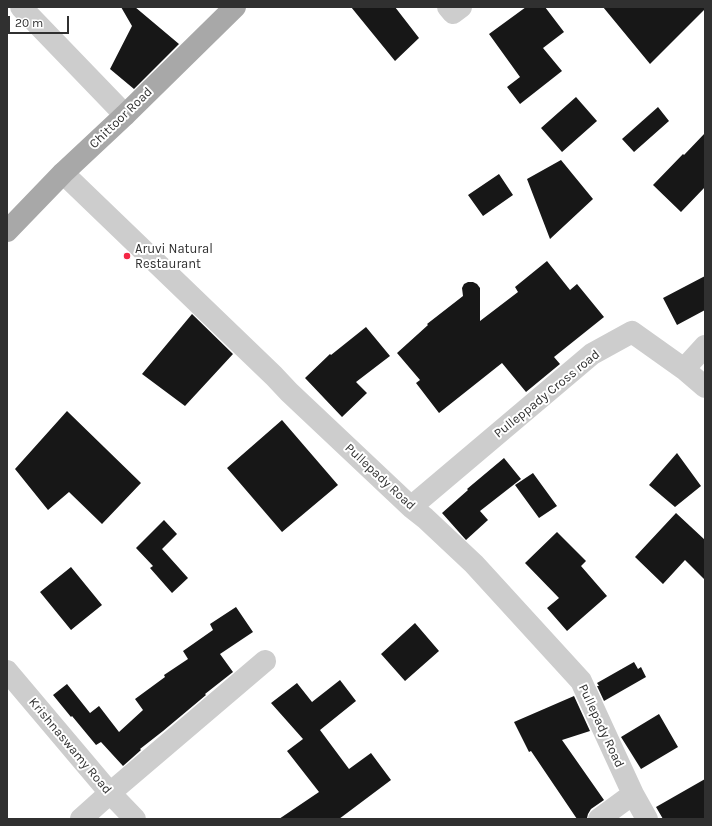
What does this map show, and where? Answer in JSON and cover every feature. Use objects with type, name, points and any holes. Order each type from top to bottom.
[{"type":"main road","name":"Chittoor Road","points":[[7,231],[63,173],[125,115],[235,7]]},
{"type":"street","points":[[21,7],[125,115]]},
{"type":"street","points":[[448,7],[452,13],[461,7]]},
{"type":"street","name":"Pullepady Road","points":[[63,173],[289,392],[474,564],[581,681],[633,794],[647,819]]},
{"type":"street","name":"Pulleppady Cross road","points":[[411,507],[592,354],[632,332],[684,369]]},
{"type":"street","points":[[705,346],[684,369],[705,387]]},
{"type":"street","points":[[81,819],[265,661]]},
{"type":"street","name":"Krishnaswamy Road","points":[[7,671],[110,793],[135,819]]},
{"type":"street","points":[[599,819],[633,794]]},
{"type":"building","points":[[121,7],[135,7],[179,44],[134,89],[110,69],[132,26]]},
{"type":"building","points":[[351,7],[395,7],[419,38],[395,61]]},
{"type":"building","points":[[526,7],[545,7],[564,32],[543,48],[562,71],[520,104],[507,87],[520,77],[489,34]]},
{"type":"building","points":[[603,7],[705,7],[705,9],[650,64]]},
{"type":"building","points":[[576,97],[597,121],[562,152],[541,128]]},
{"type":"building","points":[[658,107],[669,121],[634,152],[622,139]]},
{"type":"building","points":[[705,133],[705,187],[681,212],[653,185]]},
{"type":"building","points":[[561,160],[593,199],[550,239],[527,179]]},
{"type":"building","points":[[499,174],[513,195],[483,216],[468,195]]},
{"type":"building","points":[[547,261],[570,290],[577,284],[604,317],[554,357],[560,364],[526,392],[502,363],[439,413],[416,383],[420,380],[397,353],[428,325],[427,324],[463,296],[462,288],[464,284],[473,282],[480,288],[480,321],[518,292],[515,287]]},
{"type":"building","points":[[705,276],[705,310],[677,325],[663,298]]},
{"type":"building","points":[[192,314],[233,354],[185,406],[142,374]]},
{"type":"building","points":[[366,327],[390,356],[356,382],[367,393],[342,417],[305,378],[330,354],[331,355]]},
{"type":"building","points":[[67,411],[141,483],[102,524],[69,492],[48,510],[15,469]]},
{"type":"building","points":[[282,420],[338,485],[282,532],[227,468]]},
{"type":"building","points":[[677,453],[701,486],[675,507],[649,485]]},
{"type":"building","points":[[504,458],[521,479],[480,511],[488,520],[466,540],[442,513],[468,490],[467,489]]},
{"type":"building","points":[[533,473],[557,506],[539,518],[515,485]]},
{"type":"building","points":[[676,513],[705,540],[705,580],[685,560],[663,584],[635,557]]},
{"type":"building","points":[[164,520],[177,534],[162,549],[188,578],[172,593],[150,568],[153,566],[136,548]]},
{"type":"building","points":[[557,532],[586,561],[581,566],[607,596],[567,631],[547,608],[559,598],[525,563]]},
{"type":"building","points":[[71,567],[102,605],[71,630],[40,592]]},
{"type":"building","points":[[236,607],[253,632],[220,654],[233,672],[140,749],[141,750],[123,766],[101,742],[96,745],[53,695],[67,684],[90,713],[99,706],[119,732],[143,710],[135,699],[165,677],[164,675],[188,659],[183,651],[213,630],[210,624]]},
{"type":"building","points":[[415,623],[439,651],[405,681],[381,654]]},
{"type":"building","points":[[634,662],[638,669],[641,667],[646,677],[604,701],[597,683]]},
{"type":"building","points":[[340,680],[356,701],[320,730],[349,769],[371,753],[391,780],[339,819],[279,819],[319,792],[287,751],[303,739],[271,703],[297,683],[312,702]]},
{"type":"building","points":[[574,696],[590,731],[562,740],[604,800],[591,809],[587,818],[585,819],[577,819],[531,751],[529,752],[514,722]]},
{"type":"building","points":[[659,714],[678,747],[641,769],[621,737]]},
{"type":"building","points":[[705,779],[705,819],[663,819],[656,807]]},
{"type":"place","name":"Aruvi Natural Restaurant","points":[[127,256]]}]
